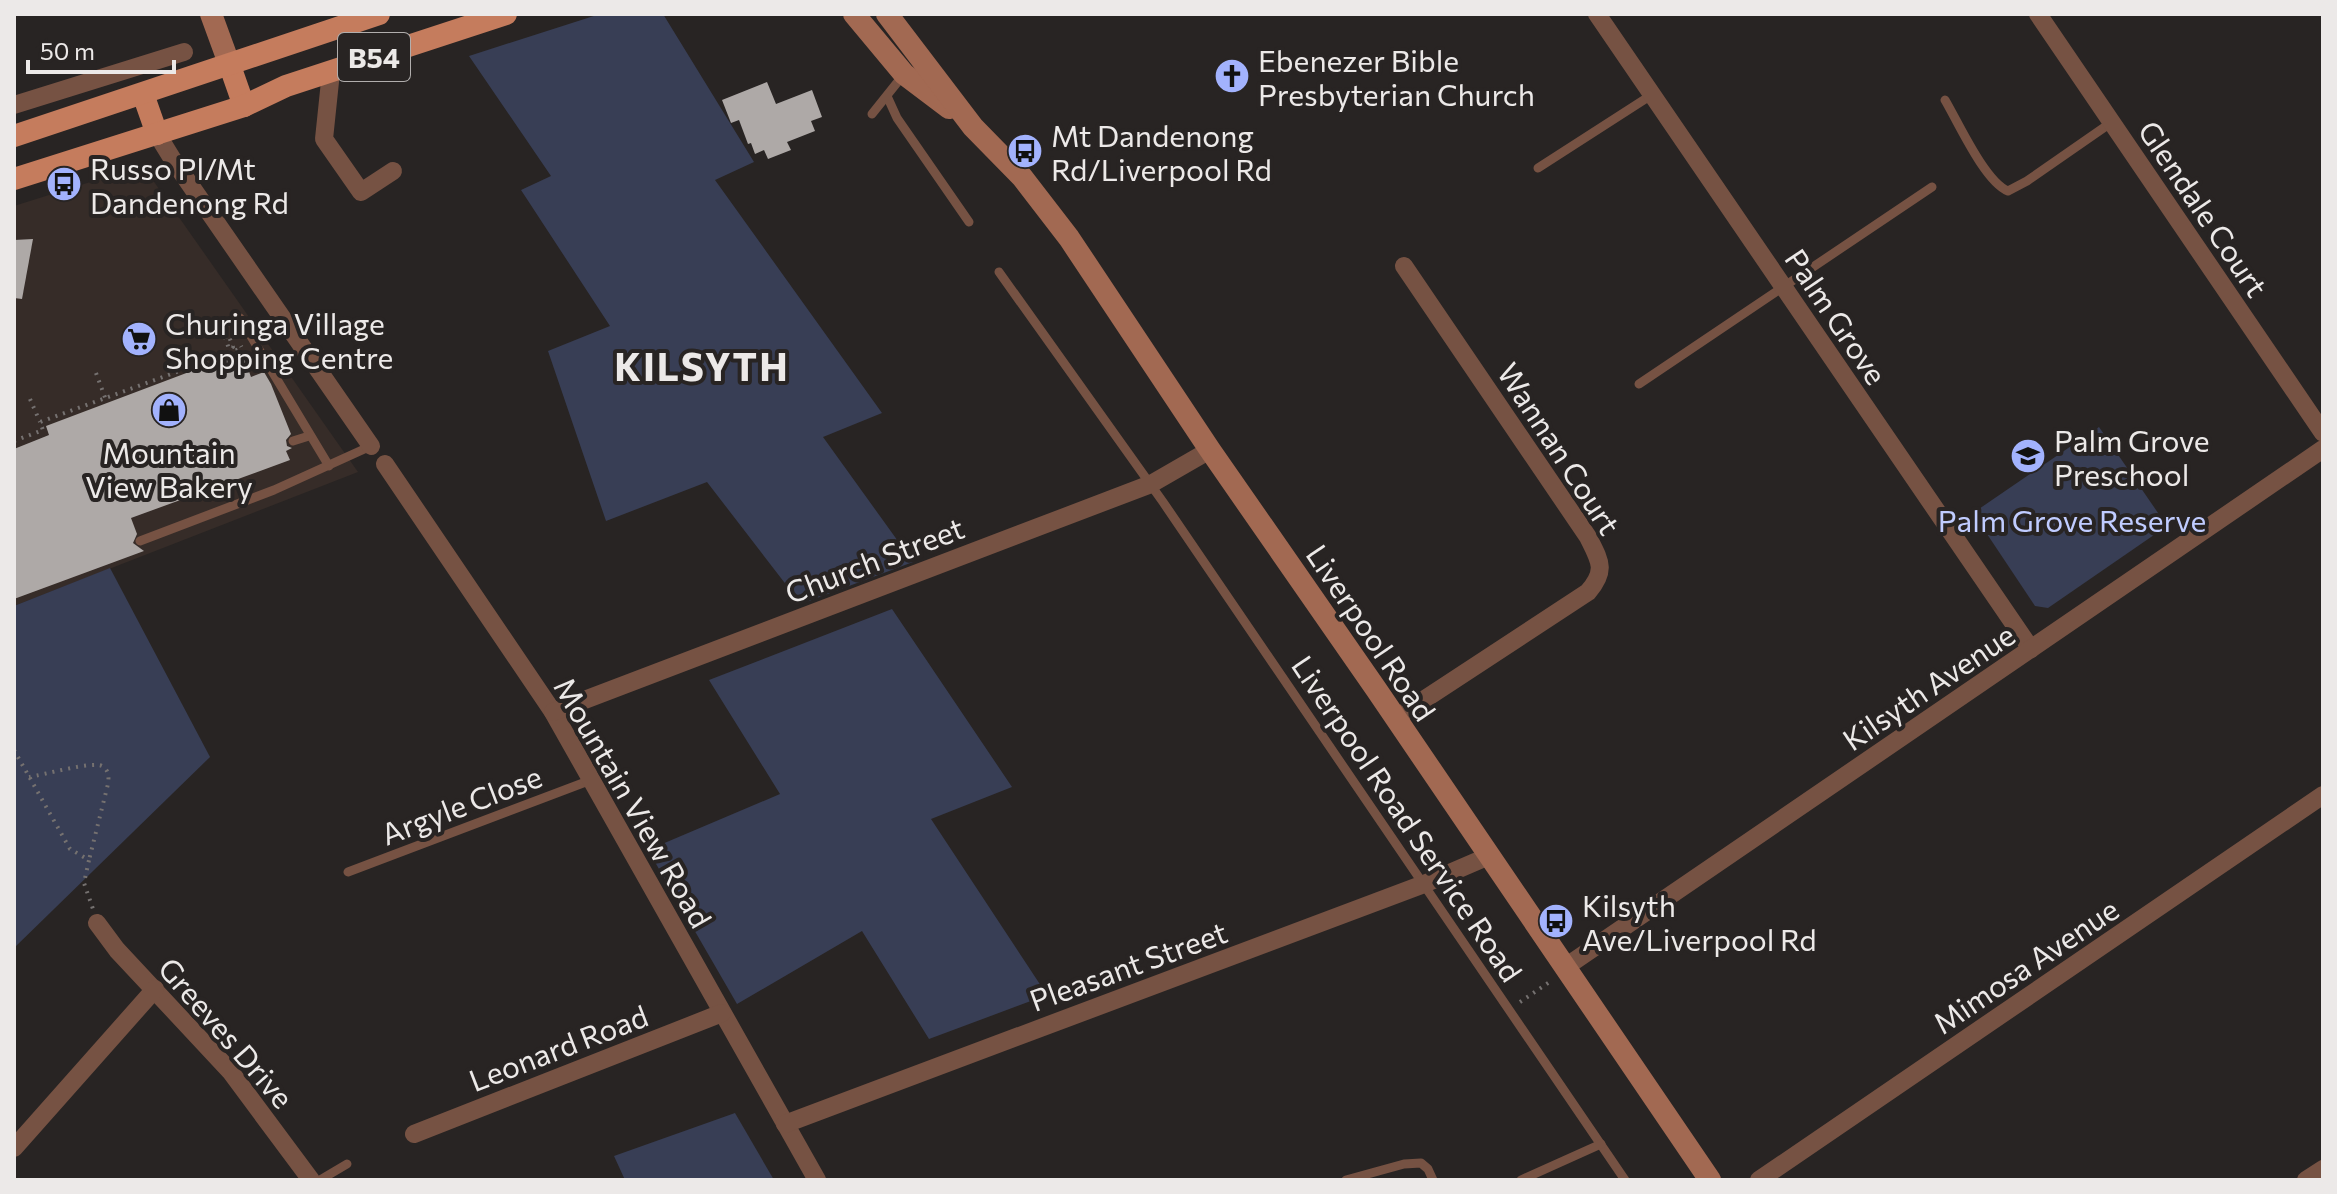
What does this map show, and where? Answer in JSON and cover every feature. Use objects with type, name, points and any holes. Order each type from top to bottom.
[{"type":"main road","points":[[211,14],[244,106]]},
{"type":"main road","name":"B54","points":[[14,136],[379,14]]},
{"type":"main road","name":"B54","points":[[14,179],[244,106],[286,86],[506,14]]},
{"type":"main road","name":"Liverpool Road","points":[[854,14],[904,74],[973,127]]},
{"type":"main road","name":"Liverpool Road","points":[[887,14],[973,127],[1022,177],[1069,238],[1210,450],[1489,856],[1558,975],[1710,1180]]},
{"type":"main road","points":[[143,94],[157,134]]},
{"type":"street","name":"Palm Grove","points":[[1597,14],[2031,649]]},
{"type":"street","name":"Glendale Court","points":[[2038,14],[2323,433]]},
{"type":"street","points":[[14,105],[184,52]]},
{"type":"street","points":[[331,72],[324,139],[361,192],[393,171]]},
{"type":"street","points":[[157,134],[371,446]]},
{"type":"street","name":"Wannan Court","points":[[1396,718],[1588,592],[1601,570],[1599,558],[1588,537],[1404,266]]},
{"type":"street","name":"Kilsyth Avenue","points":[[1558,975],[2323,449]]},
{"type":"street","name":"Church Street","points":[[553,712],[1151,484],[1210,450]]},
{"type":"street","name":"Mountain View Road","points":[[385,464],[553,712],[817,1180]]},
{"type":"street","name":"Mimosa Avenue","points":[[1759,1180],[2323,795]]},
{"type":"street","name":"Pleasant Street","points":[[785,1124],[1424,884],[1489,856]]},
{"type":"street","name":"Greeves Drive","points":[[97,923],[117,950],[230,1071],[311,1180]]},
{"type":"street","points":[[14,1148],[155,989]]},
{"type":"street","name":"Leonard Road","points":[[414,1134],[722,1013]]},
{"type":"street","points":[[2306,1180],[2323,1169]]},
{"type":"lane","points":[[872,114],[904,74]]},
{"type":"lane","points":[[1538,168],[1653,94]]},
{"type":"lane","points":[[887,96],[897,118],[969,222]]},
{"type":"lane","points":[[1945,100],[1989,174],[2000,188],[2008,191],[2112,122]]},
{"type":"lane","points":[[1639,384],[1932,187]]},
{"type":"lane","name":"Liverpool Road Service Road","points":[[999,272],[1151,484],[1625,1180]]},
{"type":"lane","points":[[221,325],[240,318],[329,466]]},
{"type":"lane","points":[[293,441],[309,436]]},
{"type":"lane","points":[[140,541],[329,466],[371,446]]},
{"type":"lane","name":"Argyle Close","points":[[348,872],[591,780]]},
{"type":"lane","points":[[1521,1180],[1601,1144]]},
{"type":"lane","points":[[1346,1180],[1404,1164],[1421,1163],[1433,1180]]},
{"type":"lane","points":[[320,1180],[347,1164]]},
{"type":"path","points":[[40,422],[242,348],[233,332],[228,334],[233,347],[229,349],[221,325]]},
{"type":"path","points":[[96,373],[106,400]]},
{"type":"path","points":[[14,441],[43,430],[30,399]]},
{"type":"path","points":[[14,750],[70,849],[89,860]]},
{"type":"path","points":[[29,777],[92,765],[103,767],[107,772],[108,784],[84,883],[97,923]]},
{"type":"path","points":[[1509,1009],[1558,975]]},
{"type":"shaded area","name":"Churinga Village Shopping Centre","points":[[135,168],[145,169],[358,472],[14,606],[14,206]]},
{"type":"green space","points":[[600,14],[663,14],[754,162],[715,180],[882,413],[823,437],[913,562],[801,604],[707,482],[606,521],[548,351],[610,326],[521,190],[551,176],[469,56]]},
{"type":"green space","name":"Palm Grove Reserve","points":[[2099,427],[2167,526],[2048,608],[2035,606],[1973,513]]},
{"type":"green space","points":[[110,568],[210,757],[14,948],[14,606]]},
{"type":"green space","points":[[892,609],[1012,787],[931,819],[1047,995],[929,1039],[862,931],[737,1004],[648,850],[780,794],[709,680]]},
{"type":"green space","points":[[735,1113],[774,1180],[625,1180],[614,1156]]},
{"type":"building","points":[[767,82],[776,104],[812,90],[822,117],[811,121],[815,131],[787,142],[791,150],[768,159],[764,150],[755,154],[739,120],[731,123],[722,100]]},
{"type":"building","points":[[33,239],[22,299],[14,298],[14,240]]},
{"type":"building","points":[[242,352],[251,377],[264,372],[271,384],[291,434],[286,440],[287,446],[292,448],[286,451],[290,460],[131,518],[137,534],[133,543],[144,551],[14,599],[14,449],[49,435],[46,426]]},
{"type":"place","name":"Ebenezer Bible Presbyterian Church","points":[[1232,76]]},
{"type":"place","name":"Mt Dandenong Rd/Liverpool Rd","points":[[1025,151]]},
{"type":"place","name":"Russo Pl/Mt Dandenong Rd","points":[[64,184]]},
{"type":"place","name":"Churinga Village Shopping Centre","points":[[139,339]]},
{"type":"place","name":"Mountain View Bakery","points":[[169,410]]},
{"type":"place","name":"Palm Grove Preschool","points":[[2028,456]]},
{"type":"place","name":"Kilsyth Ave/Liverpool Rd","points":[[1556,921]]},
{"type":"district","name":"KILSYTH","points":[[702,365]]}]
